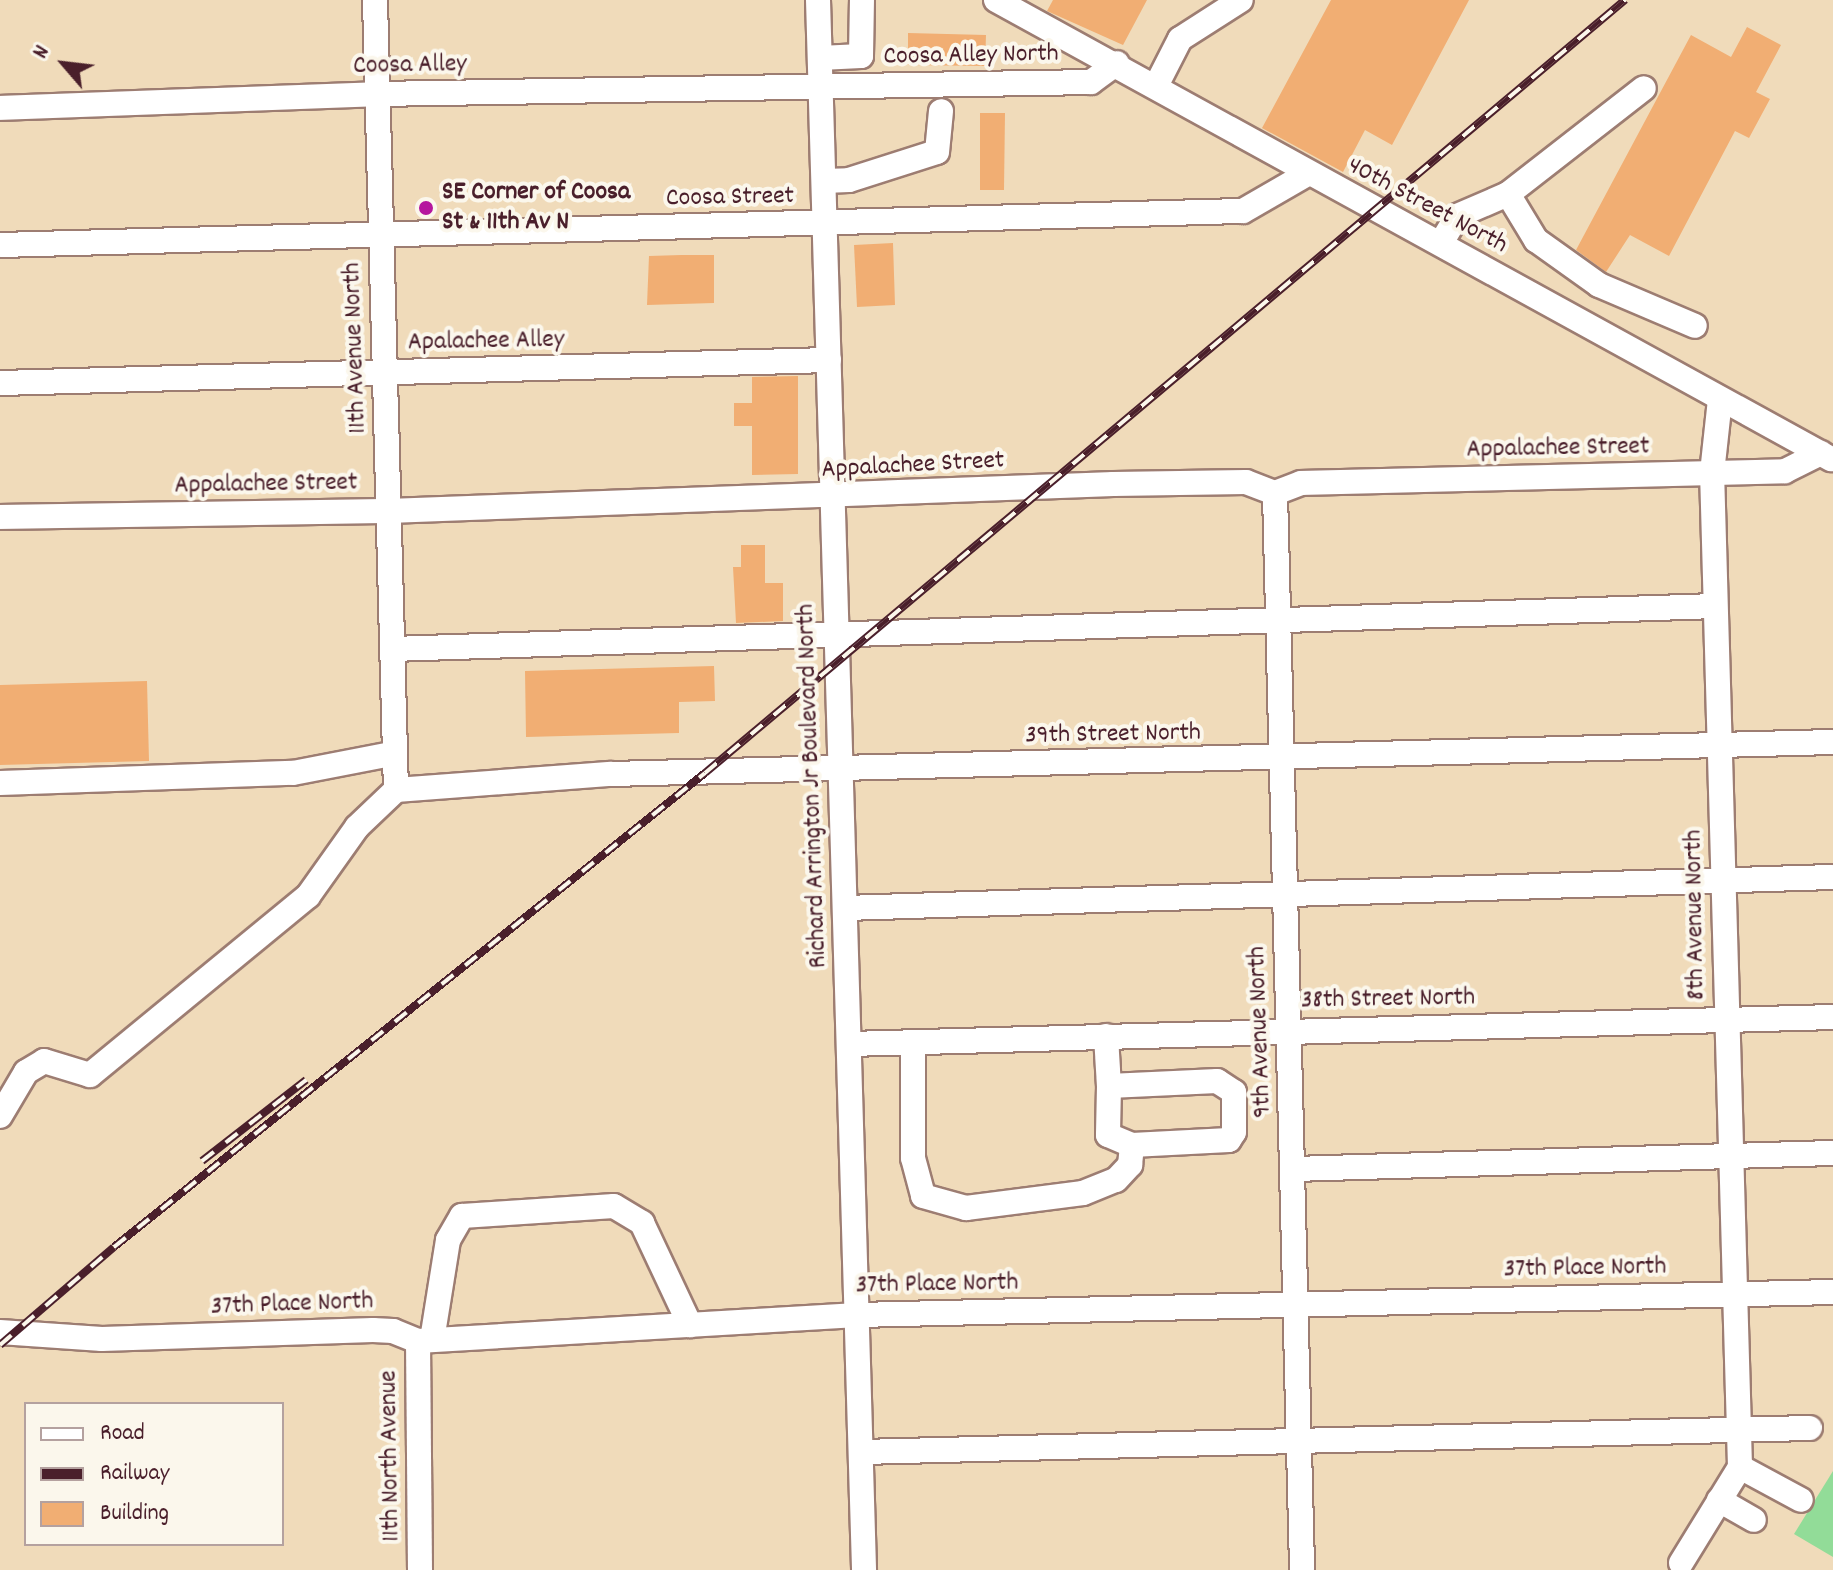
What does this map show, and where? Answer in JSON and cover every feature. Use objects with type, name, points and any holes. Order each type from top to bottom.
[{"type":"street","name":"11th Avenue North","points":[[375,0],[392,649],[391,754],[396,790]]},
{"type":"street","name":"Richard Arrington Jr Boulevard North","points":[[818,0],[864,1570]]},
{"type":"street","points":[[820,58],[861,56],[862,0]]},
{"type":"street","name":"40th Street North","points":[[996,0],[1117,63],[1307,174],[1441,243],[1827,456]]},
{"type":"street","points":[[1156,86],[1180,39],[1241,0]]},
{"type":"street","name":"Coosa Alley North","points":[[821,86],[1091,82],[1117,63]]},
{"type":"street","name":"Coosa Alley","points":[[0,108],[377,94],[821,86]]},
{"type":"street","points":[[1441,243],[1457,216],[1508,194],[1644,88]]},
{"type":"street","points":[[824,181],[849,180],[937,152],[941,111]]},
{"type":"street","name":"Coosa Street","points":[[0,245],[1243,211],[1307,174]]},
{"type":"street","points":[[1508,194],[1536,240],[1586,276],[1695,326]]},
{"type":"street","name":"Apalachee Alley","points":[[0,383],[385,371],[457,373],[829,360]]},
{"type":"street","name":"8th Avenue North","points":[[1720,399],[1712,473],[1740,1467]]},
{"type":"street","name":"Appalachee Street","points":[[0,517],[388,511],[1246,482],[1275,493],[1301,483],[1785,471],[1827,456]]},
{"type":"street","name":"9th Avenue North","points":[[1275,493],[1302,1570]]},
{"type":"street","points":[[392,649],[1715,606]]},
{"type":"street","name":"39th Street North","points":[[396,790],[611,774],[1280,759],[1833,742]]},
{"type":"street","points":[[0,783],[293,773],[391,754]]},
{"type":"street","points":[[0,1116],[26,1072],[44,1061],[90,1075],[308,896],[357,827],[396,790]]},
{"type":"street","points":[[845,908],[1723,878],[1833,877]]},
{"type":"street","name":"38th Street North","points":[[849,1044],[1833,1017]]},
{"type":"street","points":[[1106,1036],[1108,1135],[1132,1145],[1229,1140],[1234,1132],[1234,1092],[1217,1081],[1109,1086]]},
{"type":"street","points":[[913,1042],[913,1158],[923,1196],[966,1208],[1083,1193],[1116,1180],[1130,1165],[1132,1145]]},
{"type":"street","points":[[1293,1169],[1833,1153]]},
{"type":"street","name":"11th North Avenue","points":[[420,1570],[425,1340],[448,1240],[462,1216],[614,1206],[642,1223],[690,1325]]},
{"type":"street","name":"37th Place North","points":[[0,1332],[102,1339],[373,1330],[393,1331],[425,1340],[857,1315],[1833,1292]]},
{"type":"street","points":[[861,1452],[1810,1428]]},
{"type":"street","points":[[1681,1563],[1740,1467],[1801,1500]]},
{"type":"street","points":[[1719,1500],[1754,1520]]},
{"type":"green space","points":[[1833,1471],[1833,1557],[1794,1534]]},
{"type":"building","points":[[1053,0],[1147,0],[1123,45],[1047,11]]},
{"type":"building","points":[[1331,0],[1469,0],[1392,145],[1365,130],[1343,172],[1262,128]]},
{"type":"building","points":[[1747,27],[1781,45],[1756,92],[1770,99],[1749,138],[1735,131],[1669,256],[1630,235],[1606,272],[1576,250],[1691,35],[1731,57]]},
{"type":"building","points":[[908,33],[986,35],[985,66],[908,65]]},
{"type":"building","points":[[980,113],[1005,113],[1004,190],[980,190]]},
{"type":"building","points":[[893,243],[895,305],[857,307],[854,245]]},
{"type":"building","points":[[714,255],[714,303],[647,305],[649,256]]},
{"type":"building","points":[[798,376],[798,474],[752,475],[752,426],[734,426],[734,403],[752,403],[752,377]]},
{"type":"building","points":[[741,545],[765,545],[765,583],[783,583],[783,621],[736,623],[733,567],[741,567]]},
{"type":"building","points":[[714,666],[715,701],[679,702],[679,733],[526,737],[525,671]]},
{"type":"building","points":[[147,681],[149,761],[0,765],[0,685]]},
{"type":"railway","points":[[0,1345],[114,1247],[705,773],[1625,0]]},
{"type":"railway","points":[[202,1161],[306,1080]]},
{"type":"place","name":"SE Corner of Coosa St & 11th Av N","points":[[426,208]]}]
